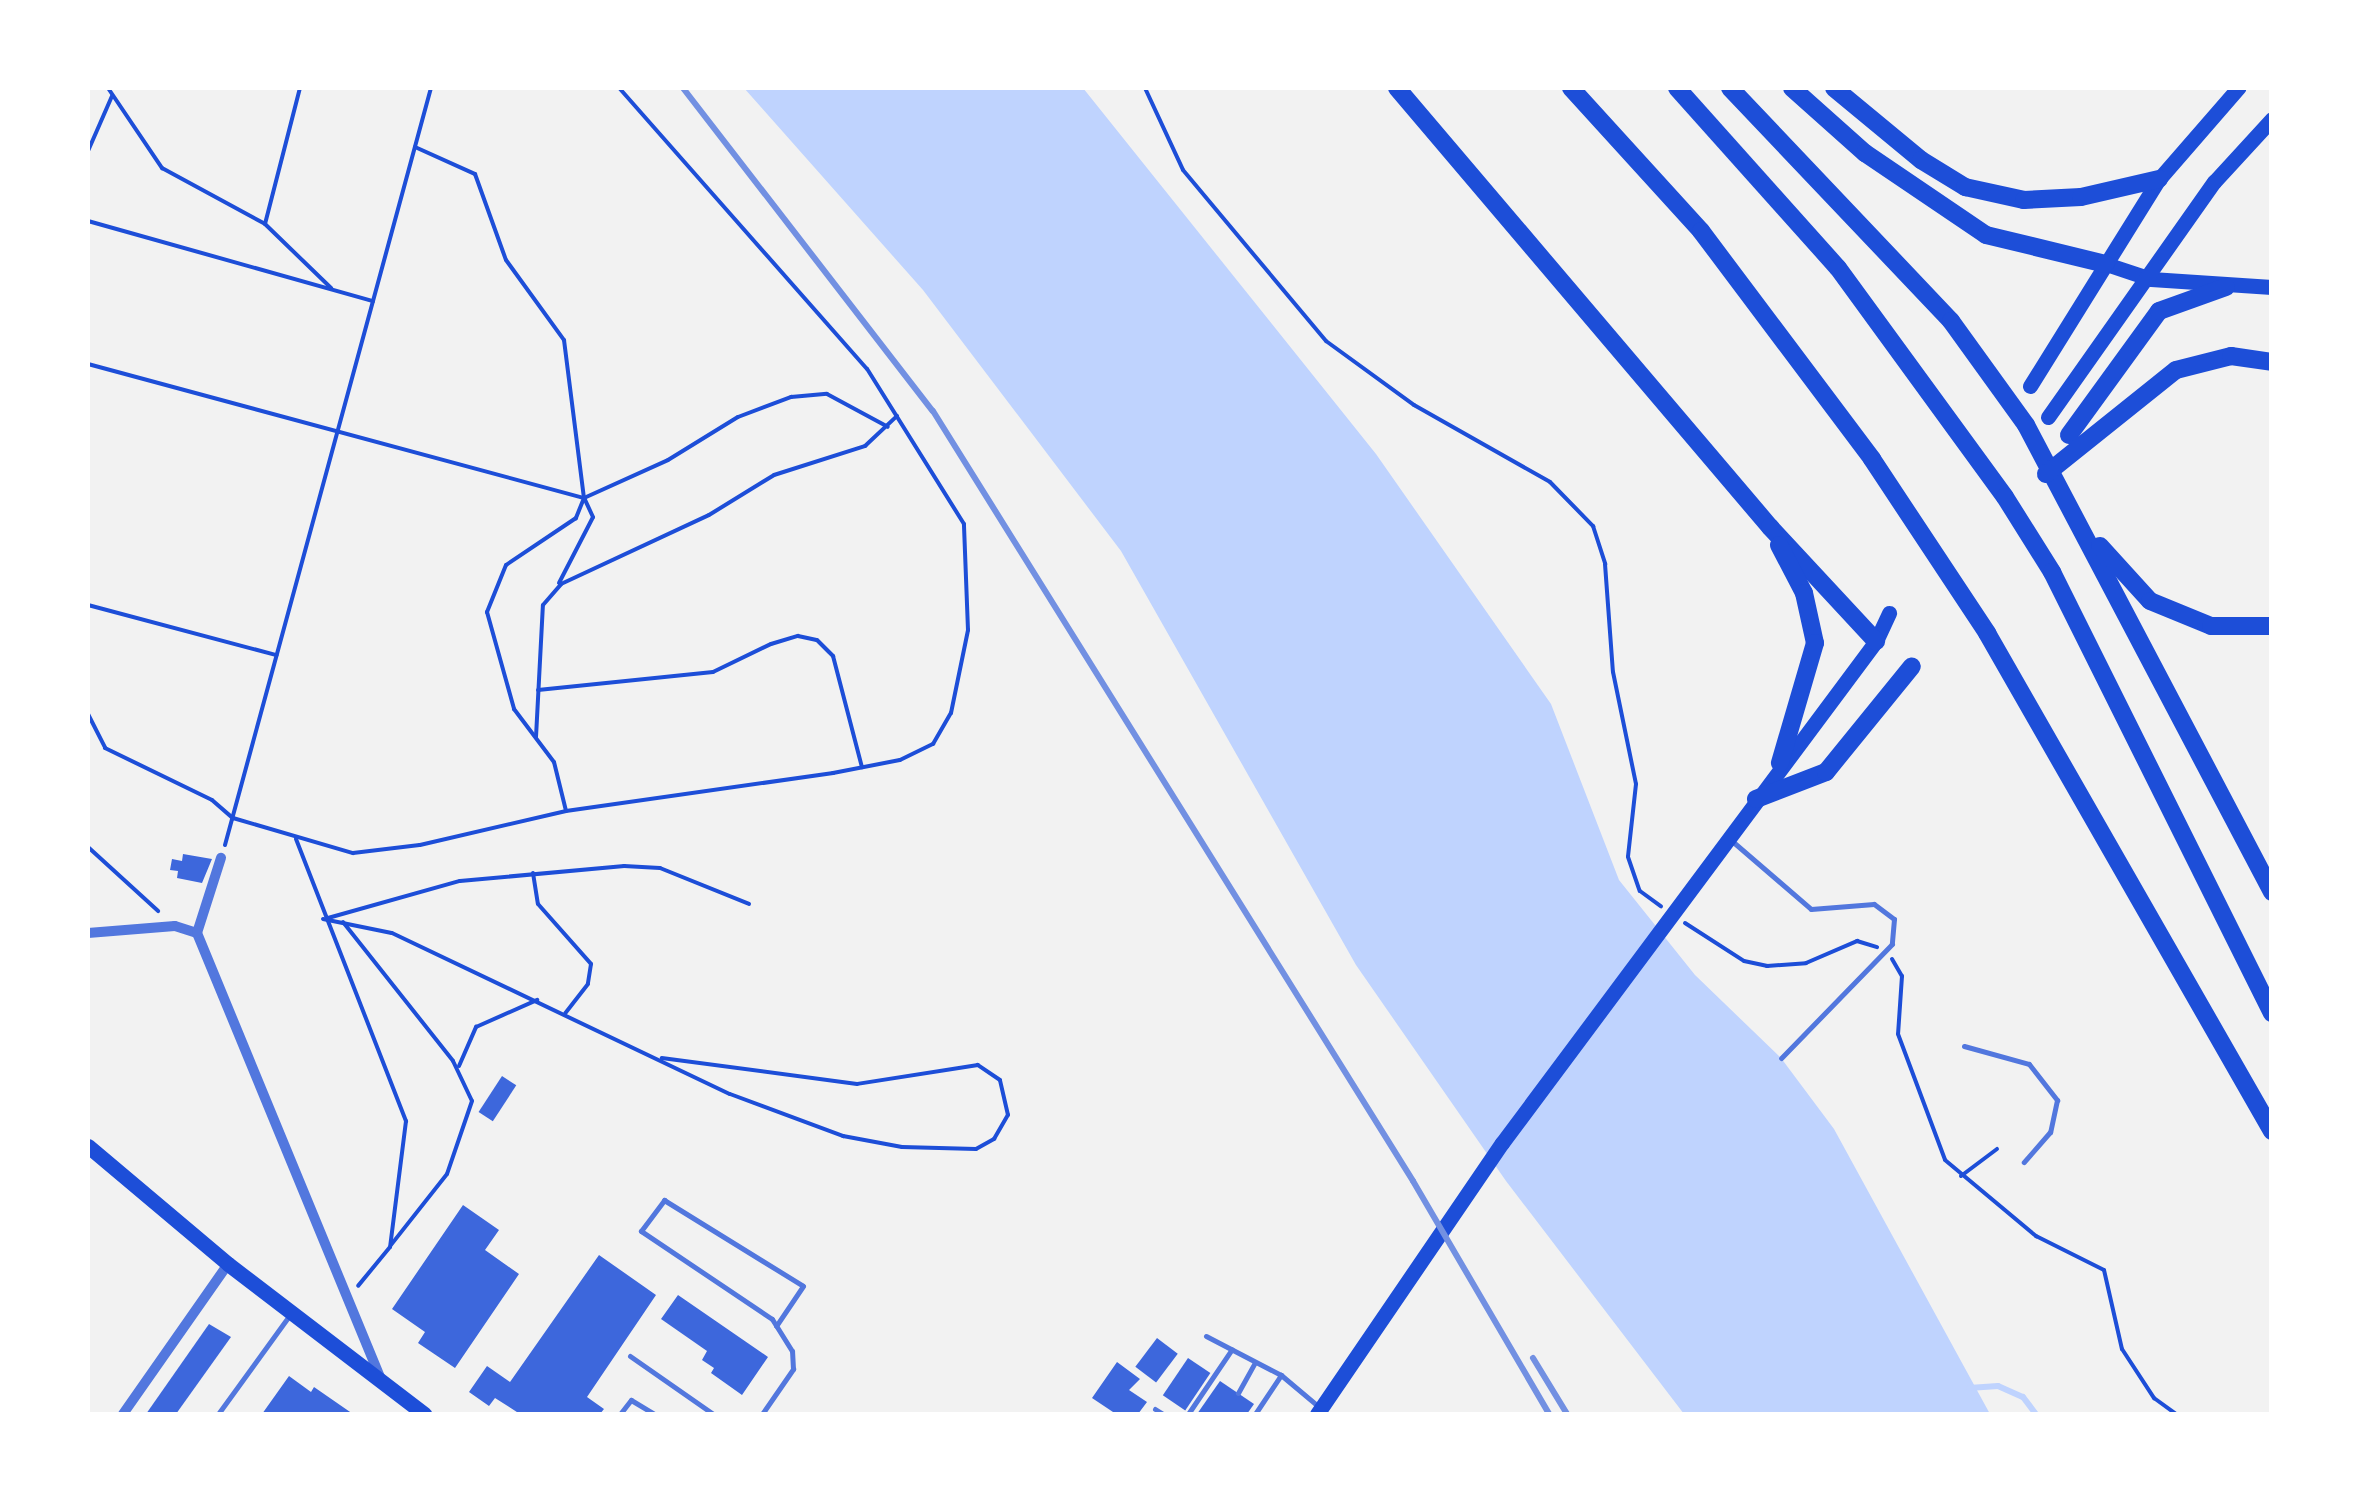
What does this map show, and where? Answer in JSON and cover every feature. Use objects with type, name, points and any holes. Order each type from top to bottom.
[{"type":"highway","points":[[1398,88],[1770,527],[1876,640]]},
{"type":"highway","points":[[1571,88],[1700,231],[1872,458],[1988,633],[2272,1131]]},
{"type":"highway","points":[[1677,88],[1838,268],[1928,386],[2052,572],[2272,1012]]},
{"type":"highway","points":[[1730,88],[1950,321],[2026,425],[2086,531],[2272,892]]},
{"type":"highway","points":[[1792,88],[1865,153],[1986,234],[2106,264]]},
{"type":"highway","points":[[1834,88],[1921,160],[1965,188],[2024,200],[2081,196],[2159,178]]},
{"type":"highway","points":[[2070,434],[2159,311],[2226,287]]},
{"type":"highway","points":[[2046,475],[2176,370],[2231,356],[2272,362]]},
{"type":"highway","points":[[1770,527],[1804,594],[1815,643],[1780,764]]},
{"type":"highway","points":[[2086,531],[2150,601],[2211,626],[2272,626]]},
{"type":"highway","points":[[1756,800],[1826,772],[1912,666]]},
{"type":"main road","points":[[2030,386],[2159,178],[2238,88]]},
{"type":"main road","points":[[2048,418],[2151,279],[2214,182],[2272,119]]},
{"type":"main road","points":[[2106,264],[2151,279],[2226,287],[2272,287]]},
{"type":"main road","points":[[1319,1411],[1502,1143],[1726,836],[1893,617]]},
{"type":"main road","points":[[88,1146],[412,1411]]},
{"type":"street","points":[[220,858],[197,933],[384,1386]]},
{"type":"street","points":[[88,932],[175,926],[197,933]]},
{"type":"street","points":[[123,1414],[228,1264]]},
{"type":"lane","points":[[1726,836],[1811,909],[1858,903],[1886,910],[1896,933],[1884,953],[1781,1058]]},
{"type":"lane","points":[[1964,1046],[2029,1064],[2057,1100],[2050,1132],[2024,1162]]},
{"type":"lane","points":[[762,1414],[793,1370],[792,1351],[776,1326],[641,1231],[664,1200],[803,1286],[776,1326]]},
{"type":"lane","points":[[218,1414],[290,1313]]},
{"type":"lane","points":[[1206,1336],[1280,1375],[1319,1411]]},
{"type":"lane","points":[[1188,1414],[1232,1349]]},
{"type":"lane","points":[[630,1356],[713,1414]]},
{"type":"lane","points":[[1238,1393],[1256,1362]]},
{"type":"lane","points":[[1255,1414],[1280,1375]]},
{"type":"lane","points":[[620,1414],[631,1400],[654,1414]]},
{"type":"lane","points":[[1155,1409],[1163,1414]]},
{"type":"path","points":[[108,88],[162,168],[265,224],[332,288]]},
{"type":"path","points":[[265,224],[300,88]]},
{"type":"path","points":[[220,858],[431,88]]},
{"type":"path","points":[[88,714],[105,748],[212,800],[232,818],[296,839],[372,853],[566,811],[862,768],[932,744],[951,714],[968,630],[964,524],[867,369],[619,88]]},
{"type":"path","points":[[1145,88],[1183,170],[1326,341],[1400,396],[1550,482],[1593,526],[1605,564],[1608,634],[1636,784],[1628,857],[1640,890],[1669,911]]},
{"type":"path","points":[[88,151],[112,96]]},
{"type":"path","points":[[415,146],[475,174],[506,260],[564,340],[584,498],[593,517],[554,592],[543,605],[536,738]]},
{"type":"path","points":[[88,221],[373,301]]},
{"type":"path","points":[[88,364],[584,498],[668,460],[738,417],[791,397],[827,394],[888,427]]},
{"type":"path","points":[[554,592],[774,476],[865,446],[898,416]]},
{"type":"path","points":[[566,811],[554,762],[514,709],[487,612],[506,565],[576,518],[584,498]]},
{"type":"path","points":[[88,605],[277,655]]},
{"type":"path","points":[[538,690],[713,672],[770,644],[798,636],[817,640],[832,656],[862,768]]},
{"type":"path","points":[[296,839],[406,1121],[390,1247]]},
{"type":"path","points":[[88,847],[175,926]]},
{"type":"path","points":[[324,919],[460,882],[533,873],[660,868],[749,904]]},
{"type":"path","points":[[533,873],[538,904],[591,964],[588,984],[564,1013]]},
{"type":"path","points":[[324,919],[392,933],[662,1058],[730,1094],[843,1136],[902,1147],[987,1146],[1008,1115],[1000,1080],[978,1065],[858,1084],[662,1058]]},
{"type":"path","points":[[343,922],[458,1068],[472,1101],[446,1174],[348,1298]]},
{"type":"path","points":[[1684,922],[1744,961],[1766,966],[1829,956],[1857,940],[1884,953],[1902,976],[1898,1034],[1931,1132],[1960,1177],[2036,1236],[2104,1270],[2122,1348],[2154,1398],[2176,1414]]},
{"type":"path","points":[[458,1068],[476,1027],[537,1000]]},
{"type":"path","points":[[1960,1177],[1997,1148]]},
{"type":"water","points":[[744,88],[1083,88],[1376,454],[1551,704],[1619,880],[1695,975],[1781,1058],[1834,1129],[1990,1414],[1684,1414],[1506,1181],[1356,965],[1121,551],[923,290]]},
{"type":"building","points":[[183,854],[212,859],[202,883],[177,878],[178,871],[170,870],[172,859],[182,861]]},
{"type":"building","points":[[502,1076],[516,1085],[493,1121],[479,1112]]},
{"type":"building","points":[[463,1205],[499,1230],[485,1250],[519,1274],[455,1368],[418,1343],[425,1332],[392,1309]]},
{"type":"building","points":[[599,1255],[656,1295],[587,1397],[604,1409],[600,1414],[520,1414],[495,1398],[489,1406],[469,1392],[487,1366],[510,1382]]},
{"type":"building","points":[[678,1295],[768,1357],[742,1395],[711,1373],[714,1368],[702,1360],[707,1351],[661,1319]]},
{"type":"building","points":[[209,1324],[231,1337],[176,1414],[146,1414]]},
{"type":"building","points":[[1157,1338],[1178,1354],[1156,1382],[1135,1367]]},
{"type":"building","points":[[1188,1358],[1210,1373],[1185,1410],[1163,1395]]},
{"type":"building","points":[[1117,1362],[1140,1379],[1129,1390],[1147,1402],[1138,1414],[1116,1414],[1092,1398]]},
{"type":"building","points":[[289,1376],[311,1392],[314,1387],[353,1414],[262,1414]]},
{"type":"building","points":[[1220,1381],[1254,1404],[1247,1414],[1197,1414]]},
{"type":"waterway","points":[[1969,1388],[1998,1386],[2023,1397],[2036,1414]]},
{"type":"railway","points":[[683,88],[933,411],[1413,1181],[1549,1414]]},
{"type":"railway","points":[[1533,1358],[1567,1414]]}]
